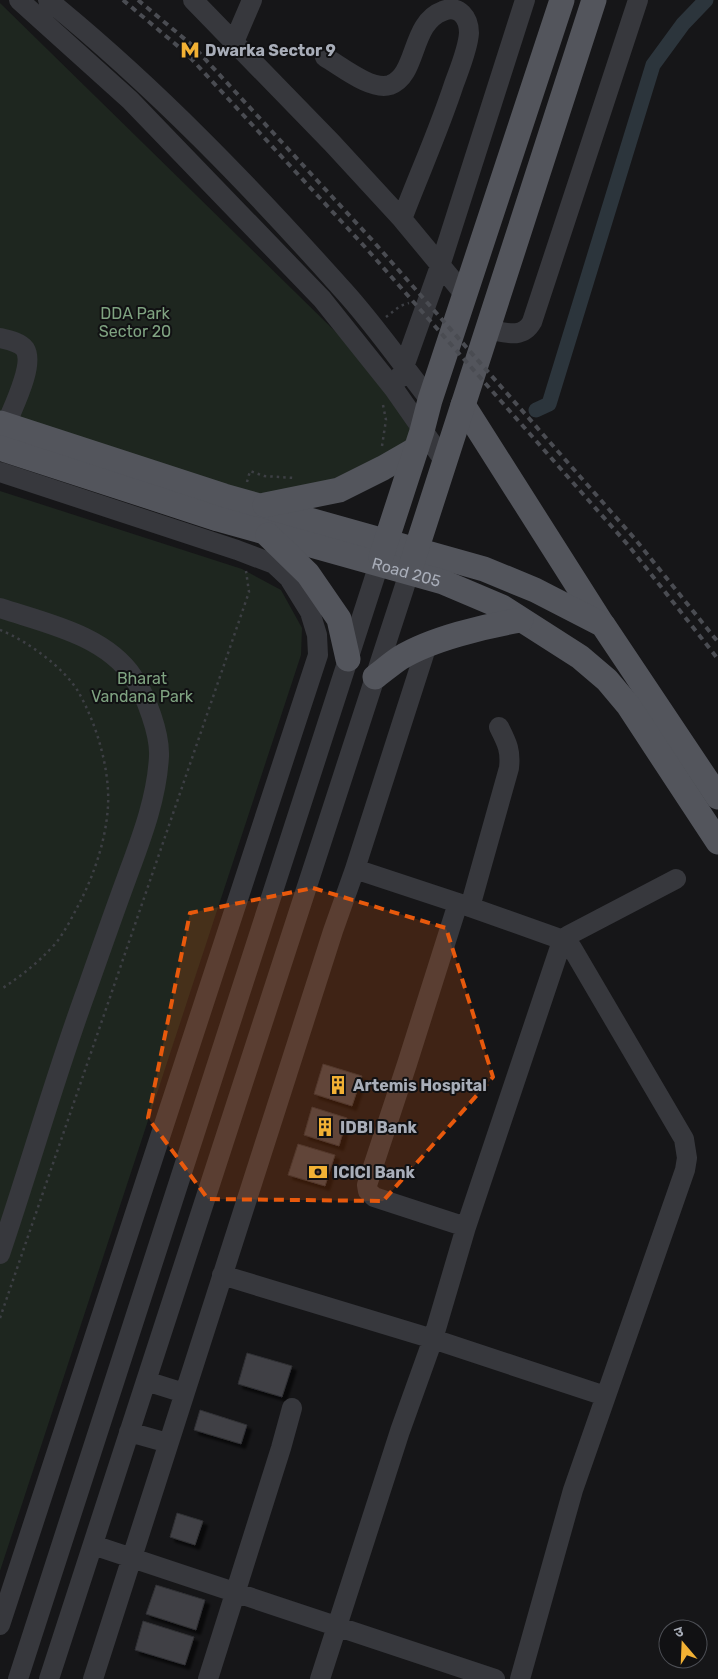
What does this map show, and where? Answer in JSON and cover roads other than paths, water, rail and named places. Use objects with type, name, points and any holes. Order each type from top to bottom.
[{"type":"main road","points":[[382,553],[430,400],[562,0]]},
{"type":"main road","points":[[413,562],[594,0]]},
{"type":"main road","points":[[463,405],[603,625]]},
{"type":"main road","name":"Road 205","points":[[2,432],[260,506],[382,553],[413,562],[484,569],[535,590],[603,625],[718,797]]},
{"type":"main road","name":"Road 205","points":[[2,432],[208,516],[265,532],[382,553]]},
{"type":"main road","points":[[260,506],[339,490],[383,468],[419,440]]},
{"type":"main road","points":[[265,532],[308,574],[339,619],[348,660]]},
{"type":"main road","name":"Road 205","points":[[413,562],[451,586],[502,608],[580,657],[607,680],[628,705],[718,842]]},
{"type":"main road","points":[[375,677],[400,658],[427,645],[487,626],[521,620]]},
{"type":"street","points":[[19,0],[130,100],[322,299],[394,390],[419,440],[445,462]]},
{"type":"street","points":[[48,0],[125,65],[200,138],[344,291],[430,400]]},
{"type":"street","points":[[192,0],[332,142],[402,219],[465,295]]},
{"type":"street","points":[[234,42],[252,0]]},
{"type":"street","points":[[394,390],[404,368],[440,266],[525,0]]},
{"type":"street","points":[[487,329],[514,334],[523,333],[532,322],[638,0]]},
{"type":"street","points":[[325,57],[362,80],[387,86],[398,81],[406,70],[421,32],[430,19],[443,11],[454,8],[461,12],[466,20],[469,33],[462,62],[402,219]]},
{"type":"street","points":[[0,338],[18,344],[25,349],[28,366],[2,432]]},
{"type":"street","points":[[0,472],[255,556],[274,564],[289,578],[310,612],[317,635],[318,655],[0,1625]]},
{"type":"street","points":[[18,1679],[382,553]]},
{"type":"street","points":[[50,1679],[413,562]]},
{"type":"street","points":[[0,608],[79,635],[101,647],[119,661],[132,676],[142,692],[149,709],[159,753],[158,770],[149,813],[72,1030],[0,1254]]},
{"type":"street","points":[[93,1679],[333,931],[355,869],[427,645]]},
{"type":"street","points":[[466,1227],[374,1197],[368,1191],[367,1185],[464,905],[509,768],[510,754],[508,745],[499,727]]},
{"type":"street","points":[[355,869],[563,940],[572,948],[684,1139],[687,1158],[685,1170],[572,1490],[520,1679]]},
{"type":"street","points":[[320,1679],[400,1431],[433,1339],[466,1227],[563,940],[676,879]]},
{"type":"street","points":[[222,1275],[433,1339],[604,1396]]},
{"type":"street","points":[[146,1381],[184,1393]]},
{"type":"street","points":[[208,1679],[292,1408]]},
{"type":"street","points":[[130,1432],[168,1443]]},
{"type":"street","points":[[93,1545],[495,1679]]},
{"type":"waterway","points":[[536,410],[549,404],[653,65],[683,24],[706,0]]},
{"type":"railway","points":[[123,0],[186,53],[365,247],[628,545],[718,659]]},
{"type":"railway","points":[[138,0],[193,46],[373,241],[635,539],[718,642]]},
{"type":"place","name":"Dwarka Sector 9","points":[[190,50]]},
{"type":"place","name":"Artemis Hospital","points":[[338,1085]]},
{"type":"place","name":"IDBI Bank","points":[[325,1127]]},
{"type":"place","name":"ICICI Bank","points":[[318,1172]]},
{"type":"park label","name":"DDA Park Sector 20","points":[[135,322]]},
{"type":"park label","name":"Bharat Vandana Park","points":[[142,687]]}]
